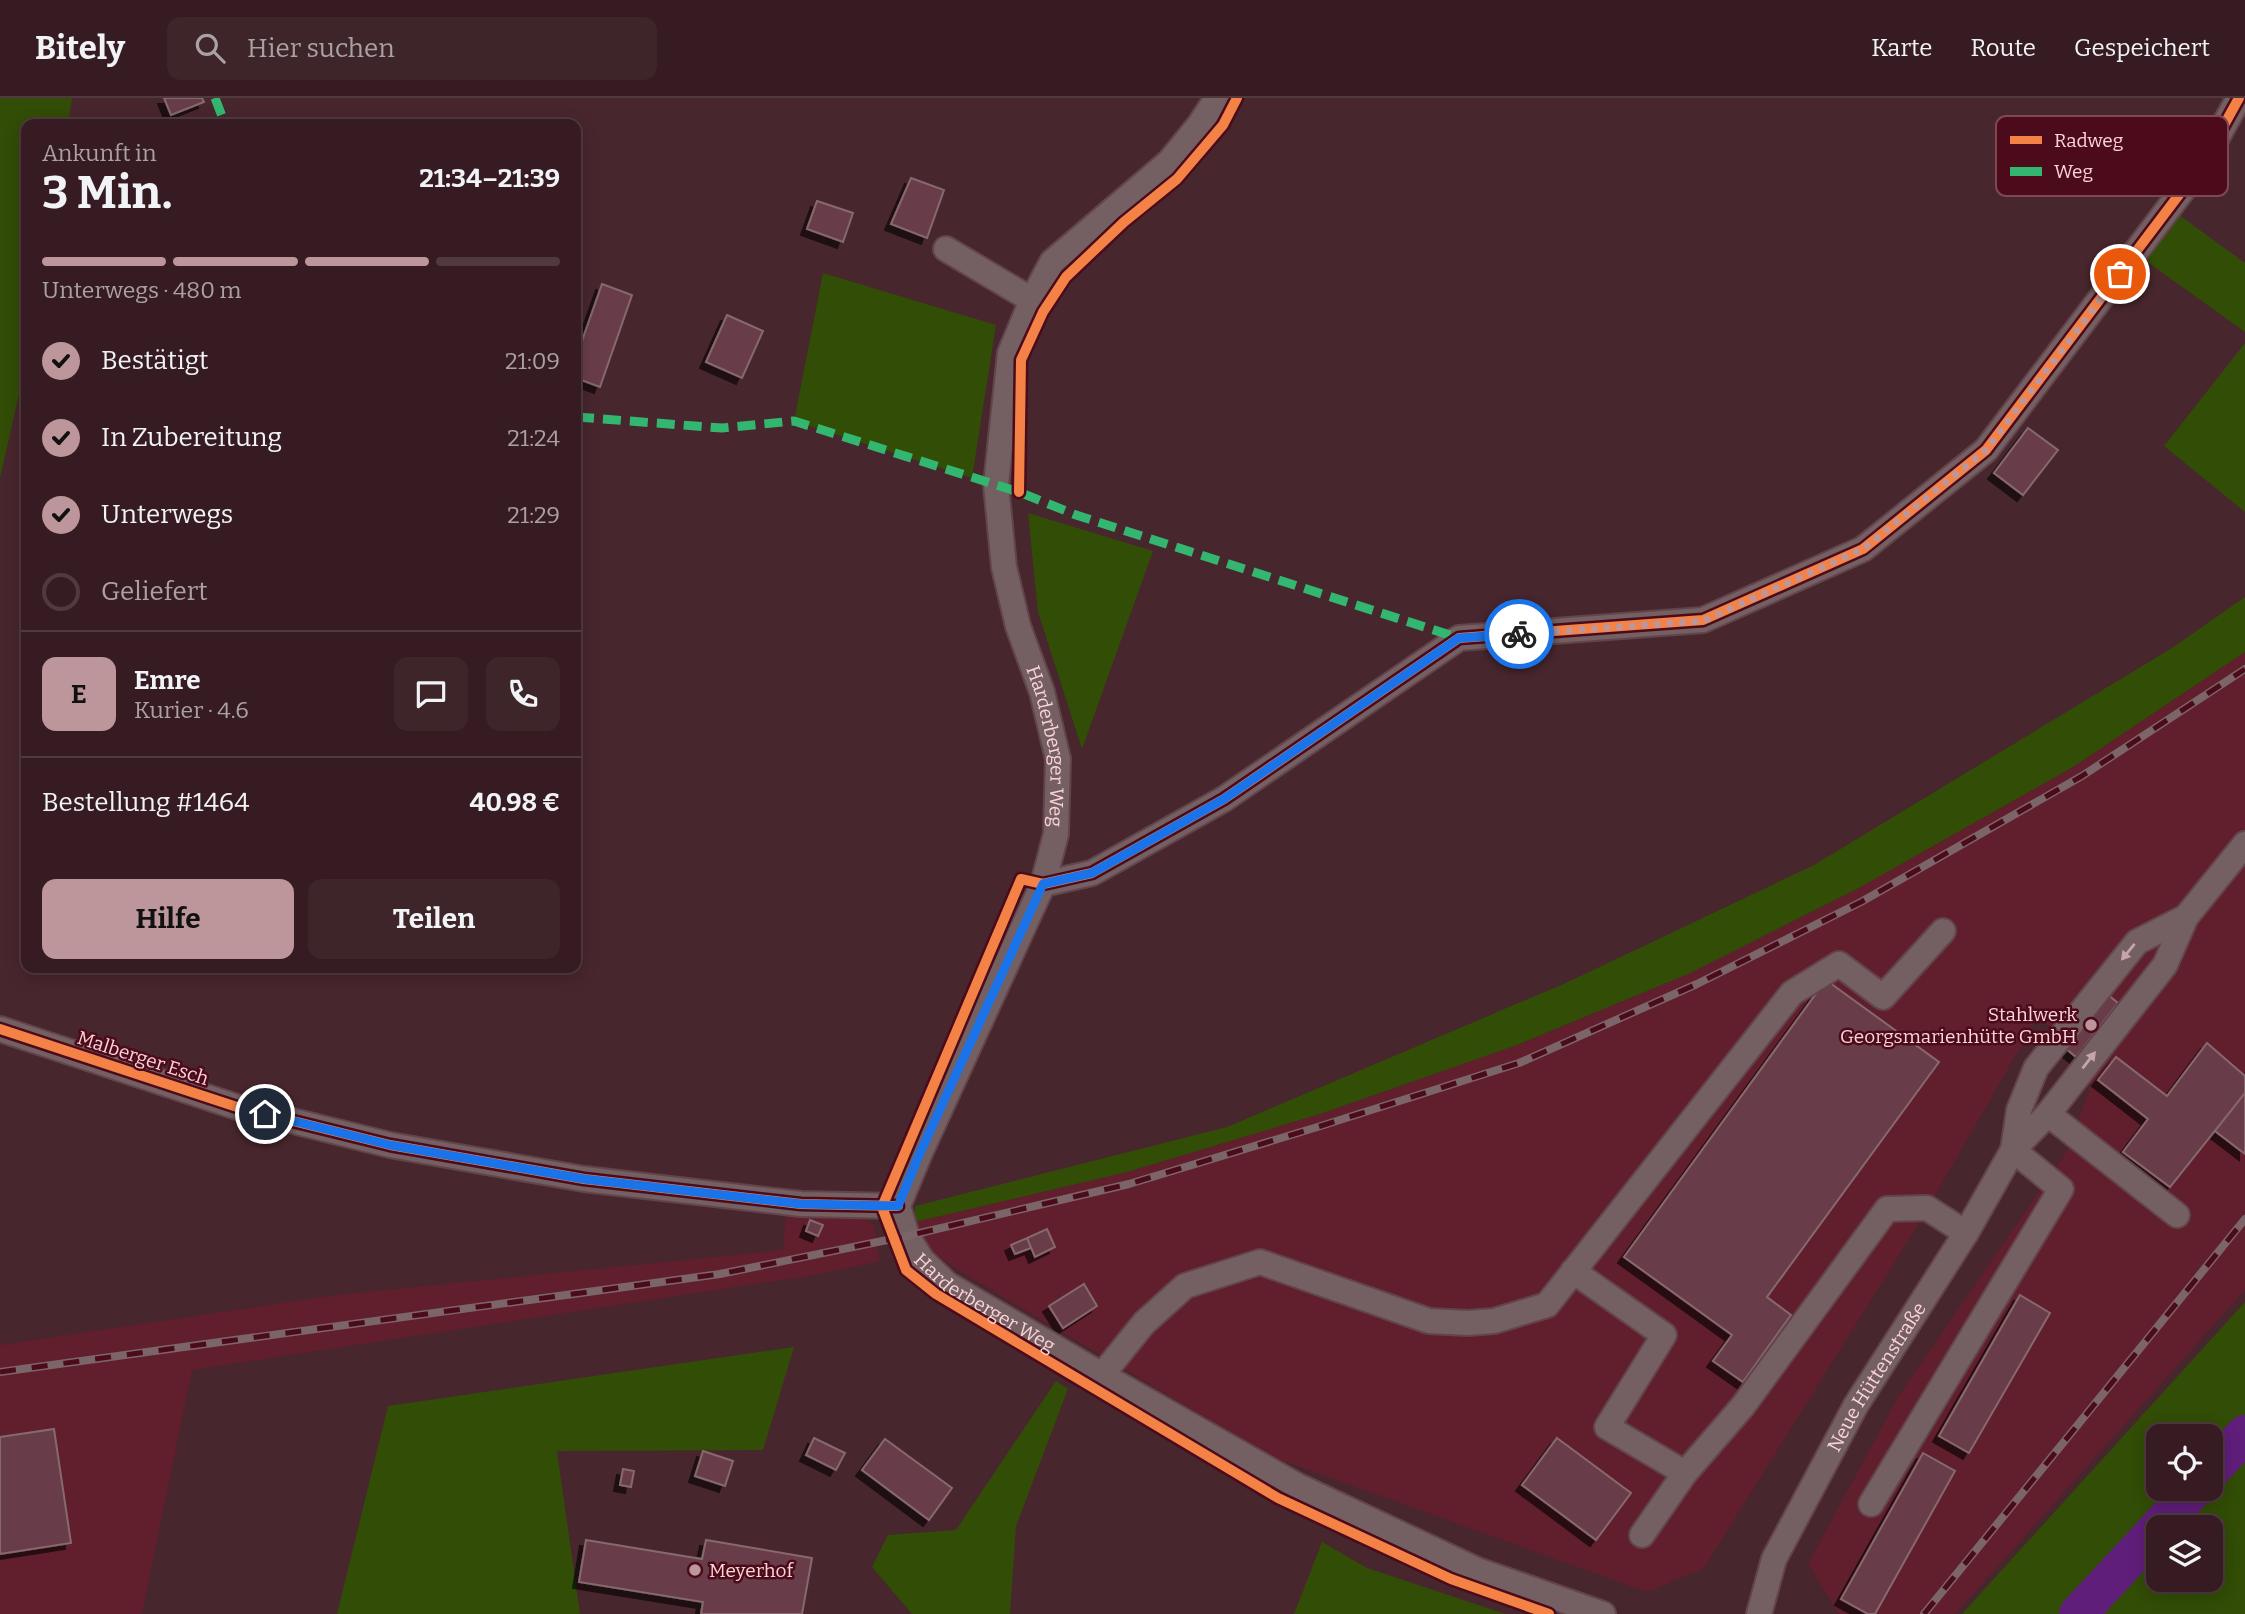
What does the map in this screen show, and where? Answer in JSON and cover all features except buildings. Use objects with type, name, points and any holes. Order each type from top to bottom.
[{"type":"street","name":"Harderberger Weg","points":[[1217,98],[1169,162],[1052,262],[1032,300],[1010,353],[996,485],[1004,567],[1018,626],[1042,692],[1058,759],[1056,834],[1043,884],[898,1206],[907,1236],[922,1261],[947,1284],[1102,1375],[1308,1490],[1477,1570],[1603,1614]]},
{"type":"street","points":[[2228,118],[2239,98]]},
{"type":"street","points":[[1043,884],[1092,873],[1224,799],[1459,638],[1703,621],[1863,549],[1986,450],[2178,196]]},
{"type":"street","points":[[946,249],[1032,300]]},
{"type":"street","name":"Neue Hüttenstraße","points":[[1759,1614],[1774,1559],[1856,1405],[1966,1233],[2013,1150],[2048,1114],[2165,965],[2186,917],[2245,844]]},
{"type":"street","name":"Neue Hüttenstraße","points":[[2013,1150],[2018,1110],[2036,1068],[2137,942],[2186,917]]},
{"type":"street","points":[[1102,1375],[1144,1323],[1185,1286],[1260,1262],[1429,1321],[1494,1321],[1547,1305],[1792,993],[1839,964],[1883,997],[1943,931]]},
{"type":"street","name":"Malberger Esch","points":[[0,1029],[240,1108],[390,1145],[584,1179],[801,1204],[898,1206]]},
{"type":"street","points":[[2048,1114],[2177,1215]]},
{"type":"street","points":[[1871,1504],[2062,1189],[2013,1150]]},
{"type":"street","points":[[1642,1535],[1685,1473],[1743,1406],[1888,1209],[1927,1208],[1966,1233]]},
{"type":"street","points":[[1573,1271],[1664,1335],[1606,1427],[1685,1473]]},
{"type":"shaded area","points":[[2245,652],[2245,1290],[1955,1614],[1839,1614],[1808,1564],[1898,1397],[2067,1151],[2093,1079],[2101,1067],[2038,1017],[1916,1228],[1704,1568],[1647,1592],[1270,1456],[963,1273],[932,1252],[920,1239],[915,1222],[1127,1172],[1320,1114],[1517,1045],[1688,974],[1857,889],[2073,767]]},
{"type":"shaded area","points":[[786,1216],[862,1216],[874,1225],[880,1261],[815,1275],[192,1370],[142,1614],[0,1614],[0,1345],[337,1295],[783,1250]]},
{"type":"green space","points":[[0,98],[72,98],[69,119],[21,119],[21,385],[0,478]]},
{"type":"green space","points":[[2179,215],[2245,263],[2245,332],[2146,261]]},
{"type":"green space","points":[[823,273],[996,325],[972,478],[794,421]]},
{"type":"green space","points":[[2245,343],[2245,512],[2164,446]]},
{"type":"green space","points":[[1028,513],[1153,551],[1082,749],[1038,612]]},
{"type":"green space","points":[[2245,597],[2245,652],[2073,767],[1857,889],[1688,974],[1517,1045],[1320,1114],[1127,1172],[915,1222],[915,1206],[1227,1127],[1568,982],[1814,865],[2172,648]]},
{"type":"green space","points":[[2245,1302],[2245,1614],[1962,1614]]},
{"type":"green space","points":[[794,1347],[763,1450],[557,1451],[580,1614],[337,1614],[388,1406]]},
{"type":"green space","points":[[1056,1381],[1068,1389],[1016,1526],[1010,1614],[912,1614],[872,1567],[888,1535],[956,1530]]},
{"type":"green space","points":[[1322,1542],[1367,1568],[1505,1614],[1294,1614]]},
{"type":"waterway","points":[[2223,1458],[2245,1434]]},
{"type":"waterway","points":[[2170,1515],[2183,1501]]},
{"type":"waterway","points":[[2078,1614],[2146,1541]]},
{"type":"railway","points":[[0,1372],[720,1274],[907,1236],[1129,1184],[1324,1125],[1519,1063],[1697,984],[1861,902],[2082,776],[2245,669]]},
{"type":"railway","points":[[1924,1614],[2245,1219]]},
{"type":"marked path","points":[[215,98],[223,119]]},
{"type":"marked path","points":[[581,417],[722,428],[794,421],[1019,492],[1076,515],[1459,638]]},
{"type":"cycle path","points":[[1019,492],[1021,360],[1043,312],[1066,277],[1124,222],[1177,179],[1223,125],[1237,98]]},
{"type":"cycle path","points":[[2228,118],[2239,98]]},
{"type":"cycle path","points":[[1549,1614],[1451,1579],[1278,1498],[936,1294],[906,1270],[882,1207],[1021,879],[1043,884],[1092,873],[1224,799],[1459,638],[1703,620],[1863,549],[1986,450],[2178,196]]},
{"type":"cycle path","points":[[0,1029],[240,1108],[390,1145],[584,1179],[801,1204],[898,1206]]},
{"type":"way so far","points":[[1519,634],[1703,621],[1863,549],[1986,450],[2120,274]]},
{"type":"place","name":"Stahlwerk Georgsmarienhütte GmbH","points":[[2091,1025]]},
{"type":"place","name":"Meyerhof","points":[[695,1570]]},
{"type":"route","points":[[265,1114],[390,1145],[584,1179],[801,1204],[898,1206],[1043,884],[1092,873],[1224,799],[1459,638],[1519,634]]}]
